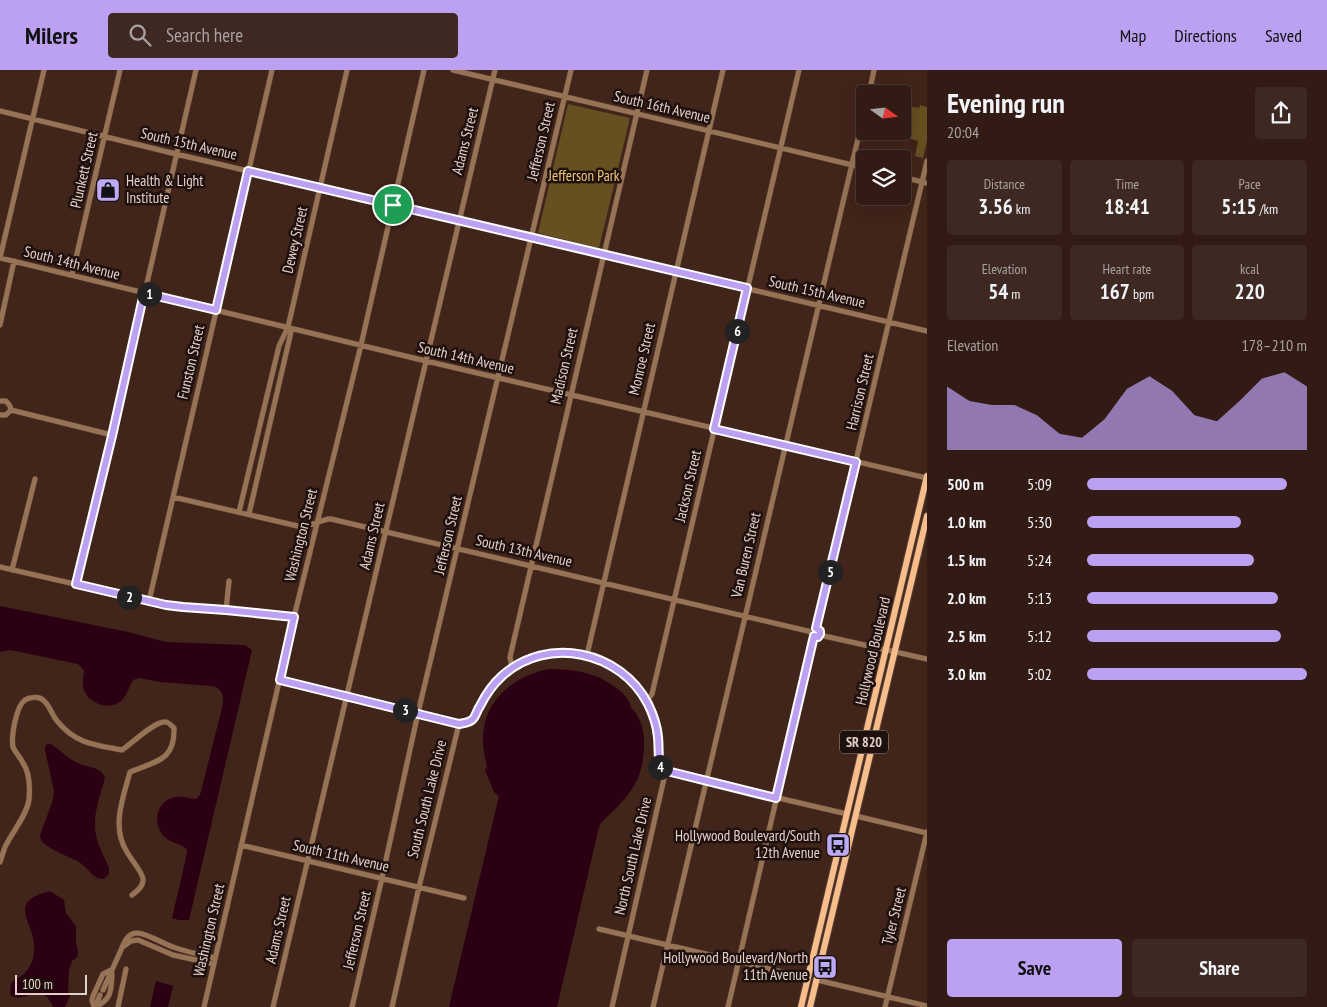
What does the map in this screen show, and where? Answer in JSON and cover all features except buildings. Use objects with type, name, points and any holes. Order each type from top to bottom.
[{"type":"main road","name":"Hollywood Boulevard","points":[[801,1007],[927,477]]},
{"type":"main road","name":"Hollywood Boulevard","points":[[810,1007],[818,980],[927,516]]},
{"type":"main road","points":[[815,950],[815,969],[818,980]]},
{"type":"main road","points":[[808,978],[812,999]]},
{"type":"street","points":[[0,258],[44,70]]},
{"type":"street","name":"Plunkett Street","points":[[72,275],[120,70]]},
{"type":"street","points":[[76,584],[196,70]]},
{"type":"street","name":"Funston Street","points":[[148,601],[272,70]]},
{"type":"street","name":"Dewey Street","points":[[239,512],[279,346],[288,328],[347,70]]},
{"type":"street","name":"Washington Street","points":[[204,1007],[316,524],[361,346],[424,70]]},
{"type":"street","name":"South 16th Avenue","points":[[453,70],[856,166]]},
{"type":"street","name":"Adams Street","points":[[273,1007],[495,70]]},
{"type":"street","name":"Jefferson Street","points":[[352,1007],[418,713],[571,70]]},
{"type":"street","name":"Madison Street","points":[[512,667],[510,657],[647,70]]},
{"type":"street","name":"Monroe Street","points":[[587,655],[723,70]]},
{"type":"street","name":"Jackson Street","points":[[646,702],[652,694],[799,70]]},
{"type":"street","points":[[871,85],[874,70]]},
{"type":"street","name":"South 15th Avenue","points":[[0,111],[927,331]]},
{"type":"street","name":"Van Buren Street","points":[[653,1007],[857,140]]},
{"type":"street","name":"Harrison Street","points":[[728,1007],[814,632],[924,182],[927,161]]},
{"type":"street","points":[[911,179],[924,182]]},
{"type":"street","name":"South 14th Avenue","points":[[0,258],[642,413],[927,477]]},
{"type":"street","points":[[0,325],[14,261]]},
{"type":"street","name":"Dewey Street","points":[[249,514],[290,332],[288,328]]},
{"type":"street","points":[[0,401],[6,401],[10,406],[10,410]]},
{"type":"street","points":[[10,410],[112,436]]},
{"type":"street","points":[[0,415],[6,415],[10,410]]},
{"type":"street","points":[[12,570],[35,479]]},
{"type":"street","name":"South 13th Avenue","points":[[173,497],[302,528],[328,519],[814,632]]},
{"type":"street","points":[[0,567],[148,601],[183,607],[294,617]]},
{"type":"street","points":[[226,610],[229,580]]},
{"type":"street","points":[[814,632],[816,637],[820,635],[927,659]]},
{"type":"street","name":"South South Lake Drive","points":[[392,1007],[459,724],[467,723],[473,719],[492,686],[512,667],[553,653],[587,655]]},
{"type":"street","points":[[587,655],[610,665],[628,678],[642,693],[652,714],[658,736],[660,767],[706,781],[847,814]]},
{"type":"street","points":[[280,680],[459,724]]},
{"type":"street","points":[[0,862],[2,847],[22,819],[29,801],[29,782],[25,765],[13,748],[12,737],[20,706],[24,701],[30,698],[44,700],[53,717],[75,737],[86,743],[122,750],[155,724],[162,721],[169,722],[174,728],[175,739],[169,754],[163,759],[130,772],[119,811],[119,830],[125,849],[143,879],[141,886],[132,895]]},
{"type":"street","name":"North South Lake Drive","points":[[612,1007],[666,770]]},
{"type":"street","points":[[856,816],[927,833]]},
{"type":"street","name":"Tyler Street","points":[[885,1007],[927,833]]},
{"type":"street","name":"South 11th Avenue","points":[[241,845],[464,898]]},
{"type":"street","points":[[599,929],[808,978]]},
{"type":"street","points":[[95,1007],[129,935],[140,933],[172,947],[215,958]]},
{"type":"street","points":[[123,946],[131,941],[138,940],[173,954],[214,964]]},
{"type":"street","points":[[118,1007],[126,969]]},
{"type":"street","points":[[95,1007],[105,1001],[110,993],[112,970]]},
{"type":"street","points":[[95,1007],[92,1000],[103,974],[112,970]]},
{"type":"street","points":[[818,980],[927,1006]]},
{"type":"green space","name":"Jefferson Park","points":[[568,104],[630,118],[599,248],[538,233]]},
{"type":"green space","points":[[920,105],[927,107],[927,141],[923,158],[915,156],[918,141],[911,139],[911,106],[919,108]]},
{"type":"shaded area","points":[[0,606],[128,632],[166,642],[245,645],[252,650],[189,920],[172,918],[187,850],[183,846],[169,841],[162,834],[157,821],[160,808],[169,799],[179,797],[196,799],[200,795],[223,704],[221,692],[218,688],[212,686],[160,682],[140,678],[133,680],[121,701],[110,706],[98,704],[92,701],[85,692],[83,684],[84,670],[78,664],[10,650],[0,652]]},
{"type":"shaded area","points":[[548,669],[575,671],[592,675],[607,682],[626,696],[631,708],[641,722],[644,746],[641,770],[628,795],[599,827],[557,1007],[449,1007],[499,796],[494,792],[485,770],[487,767],[483,743],[484,726],[488,713],[502,692],[523,678]]},
{"type":"shaded area","points":[[47,744],[51,744],[67,757],[82,765],[97,769],[105,778],[95,821],[97,839],[109,868],[109,874],[104,879],[96,877],[79,862],[54,850],[41,841],[40,835],[53,800],[54,791],[45,750]]},
{"type":"shaded area","points":[[50,891],[64,900],[66,913],[76,926],[78,953],[77,957],[72,961],[69,970],[68,990],[70,996],[65,1007],[53,1007],[48,998],[43,994],[38,993],[21,997],[10,995],[11,984],[26,971],[33,958],[34,946],[25,909],[28,902],[35,896]]},
{"type":"shaded area","points":[[156,981],[173,986],[168,1007],[150,1007]]},
{"type":"place","name":"Health & Light Institute","points":[[108,190]]},
{"type":"place","name":"Hollywood Boulevard/South 12th Avenue","points":[[838,845]]},
{"type":"place","name":"Hollywood Boulevard/North 11th Avenue","points":[[825,967]]},
{"type":"route","points":[[248,171],[393,205],[747,288],[714,429],[856,462],[816,628],[820,631],[820,634],[818,637],[814,636],[776,798],[671,772],[660,767],[658,736],[652,714],[642,693],[628,678],[610,665],[587,655],[553,653],[539,656],[512,667],[492,686],[473,719],[467,723],[459,724],[280,680],[294,617],[166,605],[76,584],[144,293],[216,310],[248,171]]}]
